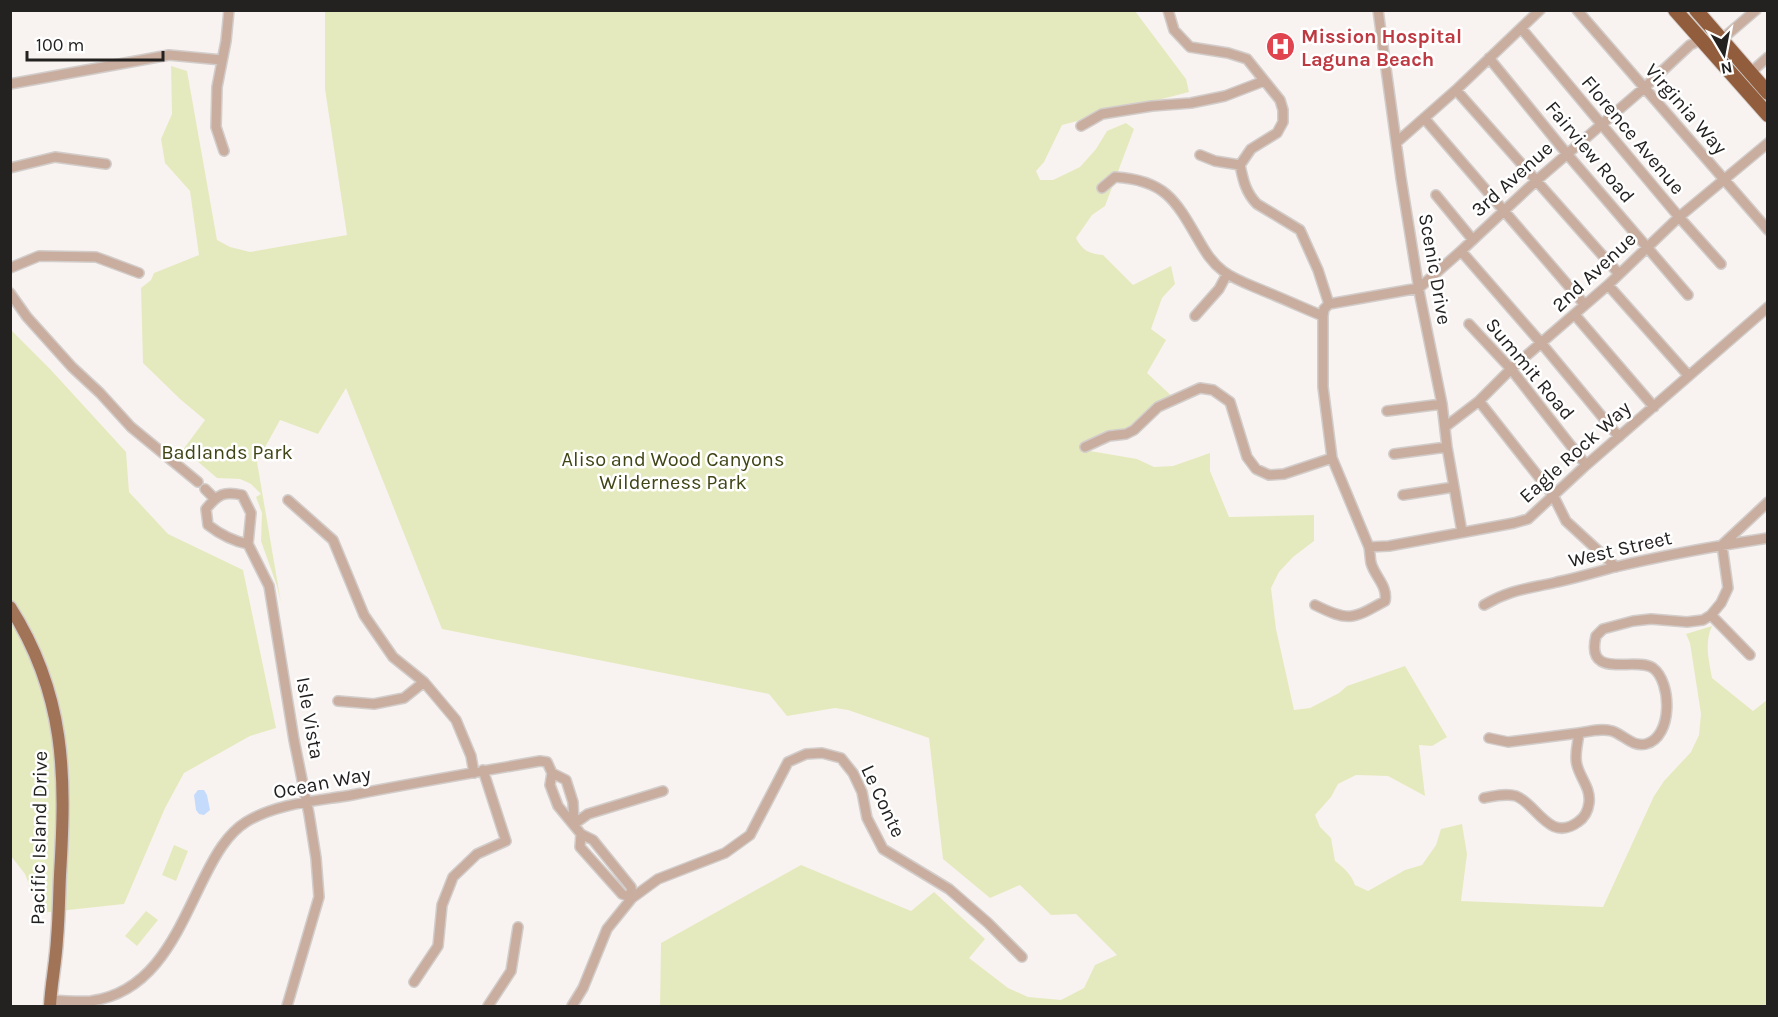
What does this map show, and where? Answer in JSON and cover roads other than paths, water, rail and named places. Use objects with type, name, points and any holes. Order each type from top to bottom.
[{"type":"highway","points":[[1675,10],[1767,115]]},
{"type":"highway","points":[[1696,10],[1767,93]]},
{"type":"highway","points":[[1698,36],[1706,23]]},
{"type":"highway","points":[[1698,36],[1714,42],[1747,79],[1751,81],[1752,76]]},
{"type":"main road","name":"Pacific Island Drive","points":[[10,607],[31,643],[49,691],[60,738],[63,767],[63,819],[57,938],[50,1003]]},
{"type":"street","points":[[224,151],[216,127],[217,87],[226,41],[229,10]]},
{"type":"street","points":[[1168,10],[1174,30],[1190,47],[1247,58],[1280,100],[1283,122],[1277,133],[1251,149],[1239,165]]},
{"type":"street","name":"Scenic Drive","points":[[1378,10],[1401,178],[1419,288],[1442,404],[1462,532]]},
{"type":"street","points":[[1397,142],[1456,90],[1540,10]]},
{"type":"street","name":"Virginia Way","points":[[1577,10],[1767,230]]},
{"type":"street","points":[[1721,40],[1756,10]]},
{"type":"street","name":"Florence Avenue","points":[[1521,28],[1721,264]]},
{"type":"street","name":"3rd Avenue","points":[[1419,288],[1600,124],[1644,88],[1698,36]]},
{"type":"street","points":[[10,84],[169,54],[222,60]]},
{"type":"street","points":[[1752,76],[1767,57]]},
{"type":"street","name":"Fairview Road","points":[[1489,58],[1567,154],[1688,295]]},
{"type":"street","points":[[1081,126],[1102,114],[1152,106],[1191,104],[1225,96],[1264,81]]},
{"type":"street","points":[[1456,90],[1619,274]]},
{"type":"street","points":[[1424,118],[1586,305]]},
{"type":"street","name":"2nd Avenue","points":[[1445,427],[1479,401],[1511,369],[1608,285],[1679,217],[1767,143]]},
{"type":"street","points":[[1200,155],[1215,161],[1239,165]]},
{"type":"street","points":[[10,168],[55,157],[106,164]]},
{"type":"street","points":[[1239,165],[1245,187],[1251,198],[1300,230],[1318,270],[1329,304]]},
{"type":"street","points":[[1102,188],[1115,177],[1133,178],[1153,184],[1173,199],[1208,256],[1227,274],[1243,283],[1323,316]]},
{"type":"street","points":[[1436,195],[1473,240]]},
{"type":"street","points":[[1461,251],[1619,437]]},
{"type":"street","points":[[10,268],[39,256],[96,257],[139,273]]},
{"type":"street","points":[[1195,316],[1219,289],[1227,274]]},
{"type":"street","points":[[1608,285],[1688,375]]},
{"type":"street","points":[[1315,605],[1349,618],[1365,613],[1385,601],[1386,595],[1371,563],[1369,547],[1332,458],[1323,387],[1324,309],[1329,304],[1419,288]]},
{"type":"street","points":[[10,293],[27,317],[72,367],[131,427],[202,485],[214,498]]},
{"type":"street","name":"Eagle Rock Way","points":[[1369,547],[1389,546],[1528,519],[1552,495],[1767,307]]},
{"type":"street","points":[[1575,315],[1653,407]]},
{"type":"street","name":"Summit Road","points":[[1469,324],[1511,369],[1586,465]]},
{"type":"street","points":[[1084,447],[1109,436],[1126,434],[1134,430],[1158,407],[1200,388],[1213,390],[1230,402],[1247,457],[1256,470],[1269,475],[1284,474],[1332,458]]},
{"type":"street","points":[[1479,401],[1552,495],[1566,521],[1616,567]]},
{"type":"street","points":[[1388,411],[1442,404]]},
{"type":"street","points":[[1394,454],[1447,447]]},
{"type":"street","points":[[1403,495],[1454,487]]},
{"type":"street","points":[[228,492],[242,495],[251,513],[248,544],[227,538],[208,525],[206,509],[214,498],[228,492]]},
{"type":"street","points":[[288,500],[333,540],[364,615],[393,657],[424,682],[456,720],[506,841],[477,854],[453,876],[442,905],[438,946],[414,982]]},
{"type":"street","points":[[1489,738],[1508,742],[1592,730],[1611,731],[1631,742],[1642,744],[1655,739],[1664,726],[1666,705],[1662,682],[1657,672],[1647,665],[1611,665],[1602,661],[1597,656],[1596,636],[1618,624],[1642,619],[1687,622],[1703,620],[1711,615],[1721,603],[1728,588],[1722,545],[1767,502]]},
{"type":"street","name":"West Street","points":[[1484,605],[1501,595],[1517,590],[1556,583],[1616,567],[1767,538]]},
{"type":"street","name":"Isle Vista","points":[[248,544],[269,586],[316,858],[319,897],[287,1006]]},
{"type":"street","points":[[1711,615],[1750,655]]},
{"type":"street","points":[[338,701],[374,704],[404,698],[424,682]]},
{"type":"street","points":[[1484,798],[1513,795],[1525,801],[1543,820],[1553,826],[1567,827],[1577,823],[1587,812],[1590,798],[1576,762],[1579,733]]},
{"type":"street","name":"Le Conte","points":[[572,1006],[583,988],[607,930],[632,898],[658,879],[725,853],[750,835],[788,762],[806,754],[822,753],[840,758],[853,773],[862,792],[867,818],[883,849],[949,889],[988,922],[1022,957]]},
{"type":"street","name":"Ocean Way","points":[[50,1003],[91,1001],[111,996],[130,987],[150,972],[166,951],[215,856],[229,837],[244,824],[261,814],[307,802],[540,761],[548,762],[552,773]]},
{"type":"street","points":[[574,824],[573,802],[566,780],[552,773],[550,785],[558,806],[581,834],[593,840],[631,887],[632,898]]},
{"type":"street","points":[[574,824],[588,814],[663,791]]},
{"type":"street","points":[[488,1006],[511,971],[518,927]]},
{"type":"water","points":[[198,790],[204,790],[207,795],[210,810],[204,815],[199,814],[196,810],[194,795]]},
{"type":"place","name":"Mission Hospital Laguna Beach","points":[[1280,47]]},
{"type":"park label","name":"Badlands Park","points":[[227,452]]},
{"type":"park label","name":"Aliso and Wood Canyons Wilderness Park","points":[[673,470]]}]
